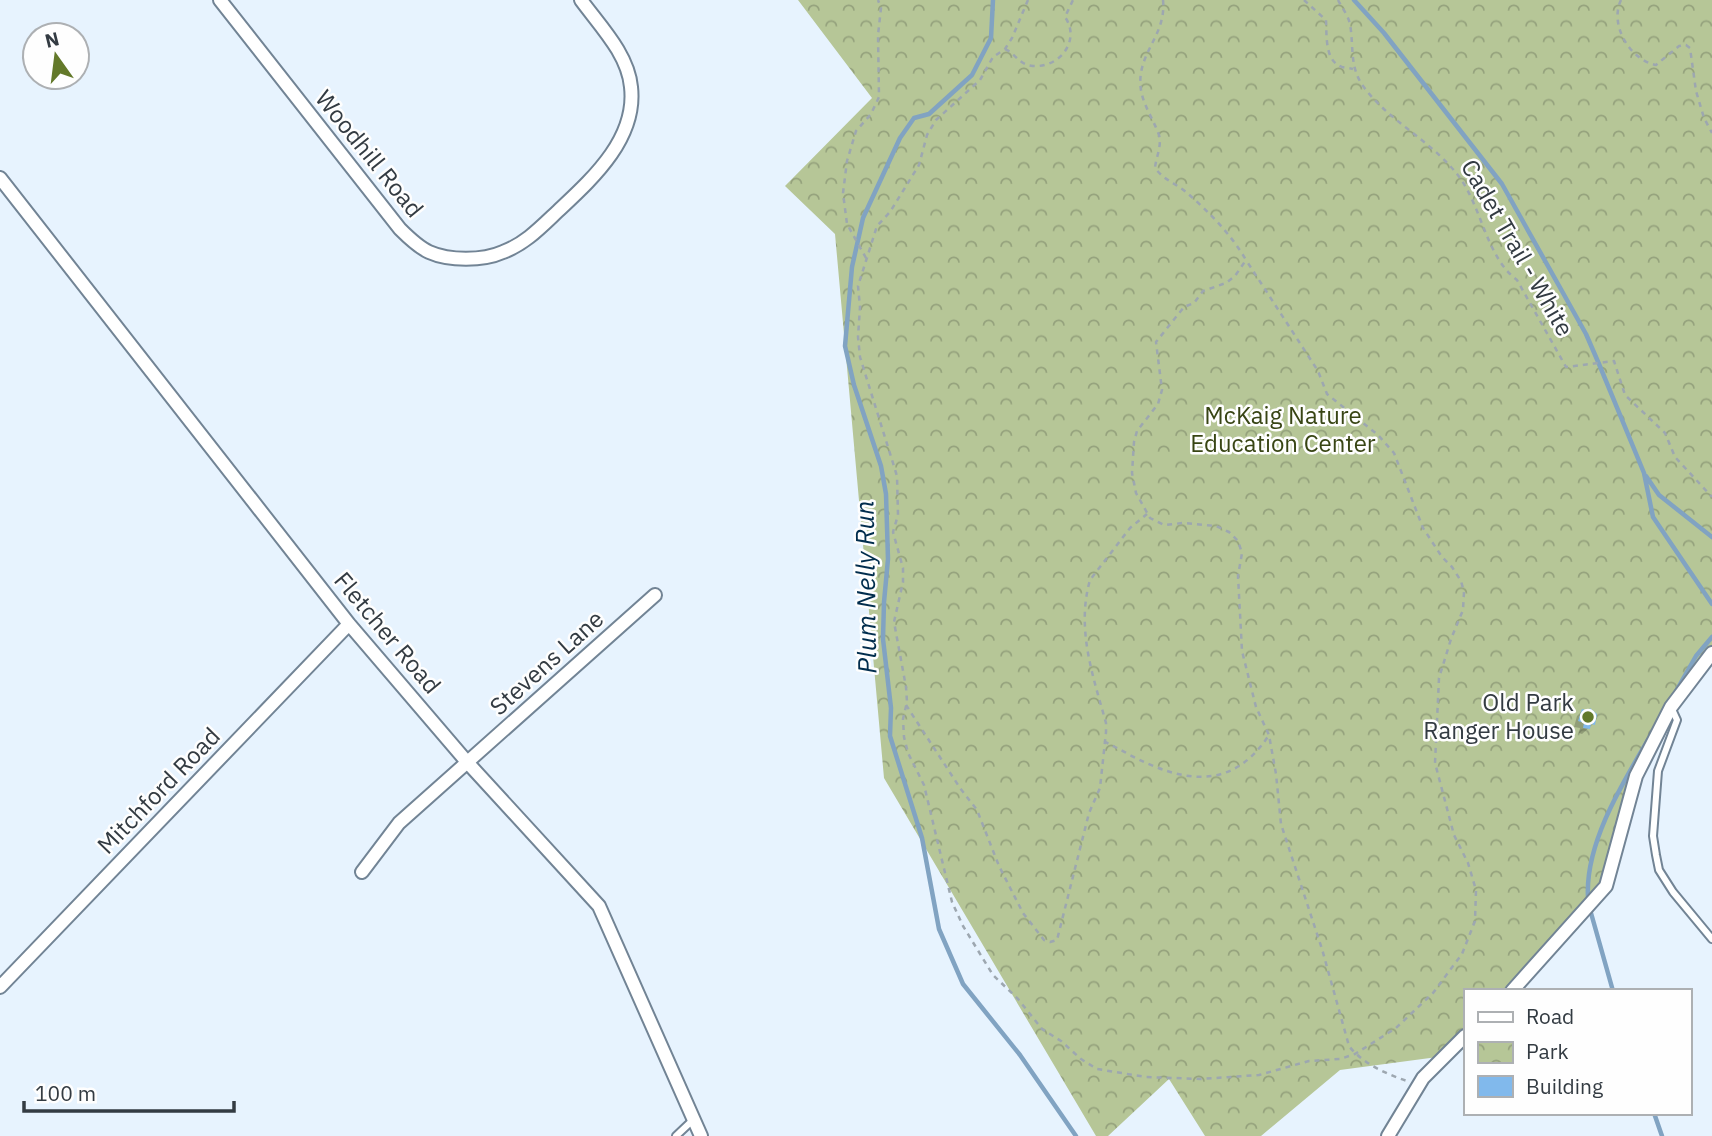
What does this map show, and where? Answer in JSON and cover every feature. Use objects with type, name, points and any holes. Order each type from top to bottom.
[{"type":"street","name":"Woodhill Road","points":[[220,0],[376,202],[400,229],[429,251],[447,257],[467,258],[502,253],[531,236],[586,185],[611,155],[621,137],[630,114],[632,97],[626,65],[581,0]]},
{"type":"street","name":"Fletcher Road","points":[[0,178],[349,624],[467,762],[599,906],[701,1136]]},
{"type":"street","name":"Stevens Lane","points":[[362,872],[399,823],[655,595]]},
{"type":"street","name":"Mitchford Road","points":[[0,987],[349,624]]},
{"type":"street","points":[[1514,989],[1606,886],[1636,776],[1671,707],[1712,653]]},
{"type":"street","points":[[1388,1136],[1423,1078],[1464,1038]]},
{"type":"lane","points":[[1671,707],[1677,720],[1658,771],[1653,836],[1656,855],[1659,870],[1673,892],[1712,939]]},
{"type":"lane","points":[[676,1136],[694,1119]]},
{"type":"path","points":[[866,258],[847,224],[843,193],[847,161],[856,131],[872,114],[879,97],[877,48],[881,8],[877,0]]},
{"type":"path","points":[[1028,0],[1005,49],[993,57],[980,80],[936,120],[927,135],[919,165],[890,212],[877,226],[858,286],[858,337],[864,369],[897,475],[898,515],[893,532],[903,575],[894,622],[906,687],[903,719],[908,753],[924,785],[946,882],[963,926],[993,975],[1018,999],[1042,1029],[1097,1069],[1126,1075],[1201,1079],[1259,1075],[1310,1061],[1340,1059],[1355,1054],[1396,1028],[1433,993],[1462,954],[1475,921],[1476,890],[1468,863],[1454,835],[1435,763],[1439,678],[1463,610],[1464,593],[1461,581],[1423,528],[1394,453],[1378,435],[1327,394],[1318,371],[1235,242],[1184,190],[1163,179],[1155,168],[1160,137],[1144,106],[1140,92],[1140,75],[1162,22],[1163,0]]},
{"type":"path","points":[[1005,49],[1026,65],[1036,66],[1059,59],[1066,52],[1070,38],[1069,24],[1065,17],[1073,0]]},
{"type":"path","points":[[1304,0],[1326,20],[1331,58],[1339,66],[1354,69]]},
{"type":"path","points":[[1621,0],[1616,19],[1623,37],[1638,57],[1656,65],[1679,46],[1686,45],[1690,48],[1696,91],[1704,118],[1712,133]]},
{"type":"path","name":"Cadet Trail - White","points":[[1338,1],[1350,23],[1354,69],[1363,86],[1427,142],[1460,178],[1472,198],[1497,258],[1505,271],[1517,279],[1566,366],[1614,361],[1625,396],[1665,433],[1675,457],[1712,497]]},
{"type":"path","points":[[1246,260],[1235,276],[1226,283],[1203,291],[1194,303],[1184,307],[1156,342],[1162,390],[1158,404],[1137,430],[1132,457],[1136,493],[1147,514],[1164,525],[1183,523],[1216,526],[1229,532],[1238,541],[1242,553],[1238,576],[1242,651],[1256,707],[1269,736],[1281,824],[1322,948],[1349,1046],[1355,1054],[1390,1075],[1418,1086]]},
{"type":"path","points":[[906,705],[977,810],[999,866],[1023,913],[1044,940],[1057,940],[1089,813],[1100,788],[1106,723],[1085,641],[1087,589],[1090,580],[1130,528],[1147,514]]},
{"type":"path","points":[[1104,741],[1166,772],[1197,777],[1212,776],[1239,766],[1251,758],[1269,736]]},
{"type":"green space","name":"McKaig Nature Education Center","points":[[798,0],[1712,0],[1712,654],[1700,667],[1636,776],[1606,886],[1514,989],[1464,989],[1464,1037],[1445,1056],[1340,1070],[1261,1136],[1205,1136],[1169,1079],[1108,1136],[1096,1136],[884,778],[835,234],[785,186],[872,98]]},
{"type":"building","name":"Old Park Ranger House","points":[[1590,708],[1597,714],[1595,725],[1591,724],[1590,729],[1583,728],[1584,723],[1578,721],[1582,709],[1589,711]]},
{"type":"waterway","name":"Plum Nelly Run","points":[[993,0],[991,38],[972,75],[929,114],[914,118],[900,138],[863,218],[852,267],[845,346],[854,385],[881,466],[886,494],[888,559],[883,639],[891,708],[890,736],[922,838],[939,929],[963,984],[1020,1055],[1076,1136]]},
{"type":"waterway","points":[[1354,0],[1384,33],[1502,184],[1586,334],[1644,473],[1653,517],[1712,604]]},
{"type":"waterway","points":[[1646,476],[1659,495],[1712,537]]},
{"type":"waterway","points":[[1675,693],[1696,656],[1712,637]]},
{"type":"waterway","points":[[1588,897],[1592,856],[1607,815],[1648,740]]},
{"type":"waterway","points":[[1591,913],[1612,989]]},
{"type":"waterway","points":[[1655,1115],[1662,1136]]},
{"type":"place","name":"Old Park Ranger House","points":[[1588,717]]}]
